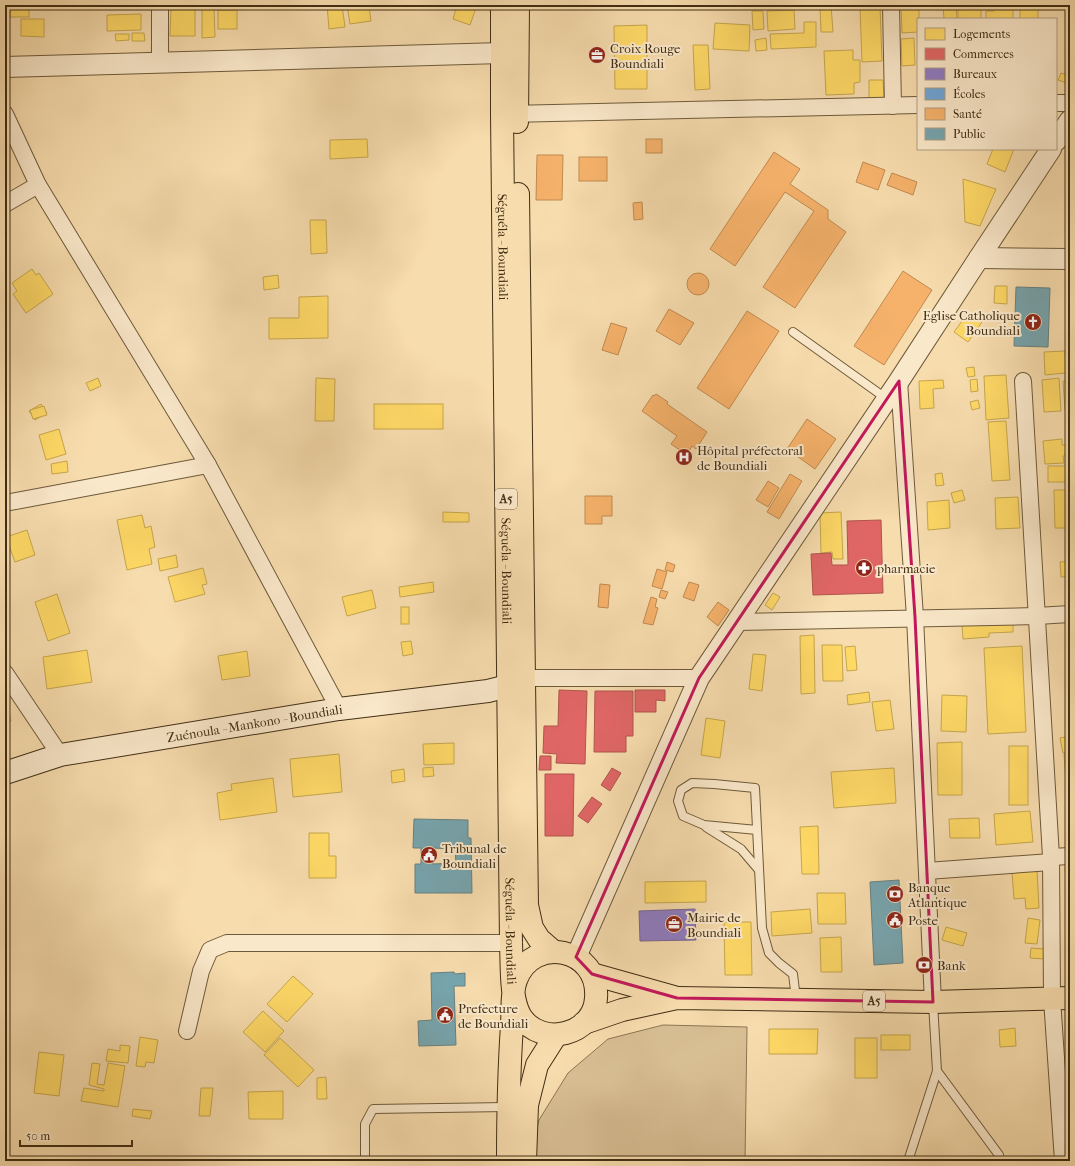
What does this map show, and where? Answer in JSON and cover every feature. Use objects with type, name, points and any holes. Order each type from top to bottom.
[{"type":"main road","name":"Séguéla - Boundiali","points":[[502,5],[502,53],[510,114]]},
{"type":"main road","name":"Séguéla - Boundiali","points":[[514,993],[516,980],[522,969],[530,960],[541,954],[554,952],[565,953],[576,957],[585,964],[592,974],[596,986],[596,1000],[592,1013],[576,1030],[566,1034],[556,1035],[543,1033],[526,1023],[516,1006],[514,993],[511,943],[516,683],[510,114],[518,5]]},
{"type":"main road","name":"Séguéla - Boundiali","points":[[516,683],[527,904],[532,928],[539,939],[554,952]]},
{"type":"main road","name":"Zuénoula - Mankono - Boundiali","points":[[5,774],[60,755],[339,709],[488,691],[516,683]]},
{"type":"main road","name":"A5","points":[[592,974],[677,998]]},
{"type":"main road","points":[[508,1161],[510,1048],[514,993]]},
{"type":"main road","name":"A5","points":[[584,1023],[622,1010],[677,998],[933,1002],[1061,998]]},
{"type":"main road","points":[[525,1161],[527,1105],[537,1065],[556,1035]]},
{"type":"street","points":[[160,5],[160,62]]},
{"type":"street","points":[[891,5],[893,106]]},
{"type":"street","points":[[5,67],[502,53]]},
{"type":"street","points":[[1057,103],[1070,103]]},
{"type":"street","points":[[510,114],[917,105]]},
{"type":"street","points":[[5,114],[38,185],[208,465],[339,709]]},
{"type":"street","points":[[1057,140],[1070,120]]},
{"type":"street","points":[[576,957],[699,678],[899,381],[1050,150]]},
{"type":"street","points":[[5,204],[38,185]]},
{"type":"street","points":[[979,258],[1070,259]]},
{"type":"street","points":[[899,381],[915,617],[933,1002]]},
{"type":"street","points":[[1023,381],[1051,860],[1061,998],[1065,1152]]},
{"type":"street","points":[[5,503],[208,465]]},
{"type":"street","points":[[736,622],[915,617],[1037,616],[1070,614]]},
{"type":"street","points":[[5,673],[60,755]]},
{"type":"street","points":[[516,683],[531,678],[699,678]]},
{"type":"street","points":[[927,871],[1051,860],[1070,856]]},
{"type":"street","points":[[187,1031],[201,972],[210,950],[227,943],[511,943]]},
{"type":"lane","points":[[793,332],[887,398]]},
{"type":"lane","points":[[758,869],[741,849],[704,826],[683,816],[678,801],[680,790],[692,784],[714,784],[755,788],[762,928],[769,953],[793,974],[796,1000]]},
{"type":"lane","points":[[704,826],[757,830]]},
{"type":"lane","points":[[908,1161],[938,1071],[933,1002]]},
{"type":"lane","points":[[938,1071],[998,1155]]},
{"type":"lane","points":[[365,1161],[364,1124],[373,1109],[508,1107]]},
{"type":"highlighted area","points":[[899,381],[915,617],[933,1002],[677,998],[592,974],[576,957],[699,678]]},
{"type":"shaded area","points":[[663,1025],[747,1027],[745,1161],[529,1161],[539,1120],[568,1073],[608,1039]]},
{"type":"building: Logements","points":[[10,5],[29,5],[29,17],[10,17]]},
{"type":"building: Logements","points":[[327,5],[342,5],[345,27],[329,29]]},
{"type":"building: Logements","points":[[347,5],[369,5],[371,21],[350,24]]},
{"type":"building: Logements","points":[[457,5],[477,5],[470,25],[453,19]]},
{"type":"building: Logements","points":[[831,5],[833,32],[821,32],[820,6]]},
{"type":"building: Logements","points":[[943,5],[956,5],[957,18],[944,18]]},
{"type":"building: Logements","points":[[958,5],[981,5],[981,18],[958,18]]},
{"type":"building: Logements","points":[[994,5],[1013,5],[1013,18],[986,18],[986,11],[994,11]]},
{"type":"building: Logements","points":[[1038,5],[1038,18],[1020,18],[1020,6]]},
{"type":"building: Logements","points":[[880,6],[882,61],[862,62],[860,7]]},
{"type":"building: Logements","points":[[901,6],[919,6],[917,32],[902,33]]},
{"type":"building: Logements","points":[[202,8],[214,8],[215,37],[202,38]]},
{"type":"building: Logements","points":[[171,9],[195,9],[195,36],[170,36]]},
{"type":"building: Logements","points":[[218,10],[237,10],[237,29],[218,29]]},
{"type":"building: Logements","points":[[794,10],[795,29],[768,31],[767,11]]},
{"type":"building: Logements","points":[[752,11],[763,11],[764,29],[753,30]]},
{"type":"building: Logements","points":[[141,14],[141,30],[107,31],[107,15]]},
{"type":"building: Logements","points":[[21,19],[44,19],[44,37],[21,36]]},
{"type":"building: Logements","points":[[804,22],[816,22],[816,47],[771,49],[770,34],[804,33]]},
{"type":"building: Logements","points":[[715,23],[750,25],[749,51],[713,49]]},
{"type":"building: Logements","points":[[647,25],[647,89],[615,89],[614,26]]},
{"type":"building: Logements","points":[[132,33],[144,33],[145,41],[132,41]]},
{"type":"building: Logements","points":[[115,34],[129,34],[129,40],[116,41]]},
{"type":"building: Logements","points":[[766,38],[767,50],[756,51],[755,40]]},
{"type":"building: Logements","points":[[914,38],[915,65],[902,66],[901,39]]},
{"type":"building: Logements","points":[[693,45],[708,45],[710,89],[695,90]]},
{"type":"building: Logements","points":[[853,50],[853,60],[860,60],[860,82],[854,83],[854,94],[826,95],[824,51]]},
{"type":"building: Logements","points":[[1061,73],[1070,76],[1070,84],[1058,80]]},
{"type":"building: Logements","points":[[869,80],[883,80],[884,100],[869,101]]},
{"type":"building: Logements","points":[[367,139],[368,157],[330,159],[330,140]]},
{"type":"building: Logements","points":[[993,150],[1014,150],[1005,172],[987,164]]},
{"type":"building: Logements","points":[[963,179],[996,189],[980,226],[965,222]]},
{"type":"building: Logements","points":[[310,220],[326,220],[327,253],[311,254]]},
{"type":"building: Logements","points":[[32,269],[36,275],[39,273],[53,294],[26,313],[13,294],[17,291],[12,283]]},
{"type":"building: Logements","points":[[278,275],[279,288],[264,290],[263,277]]},
{"type":"building: Logements","points":[[995,286],[1007,286],[1007,304],[994,303]]},
{"type":"building: Logements","points":[[328,296],[328,338],[269,339],[269,318],[299,318],[299,297]]},
{"type":"building: Logements","points":[[968,313],[982,322],[968,342],[954,332]]},
{"type":"building: Logements","points":[[1065,351],[1066,373],[1045,375],[1044,352]]},
{"type":"building: Logements","points":[[974,367],[975,376],[968,377],[966,368]]},
{"type":"building: Logements","points":[[1006,375],[1009,418],[986,420],[984,376]]},
{"type":"building: Logements","points":[[98,378],[101,386],[90,391],[86,383]]},
{"type":"building: Logements","points":[[316,378],[335,379],[334,421],[315,421]]},
{"type":"building: Logements","points":[[1059,378],[1061,411],[1044,412],[1042,380]]},
{"type":"building: Logements","points":[[977,379],[978,391],[971,392],[970,380]]},
{"type":"building: Logements","points":[[943,380],[944,388],[933,389],[934,408],[920,409],[919,381]]},
{"type":"building: Logements","points":[[1070,380],[1070,409],[1065,410],[1063,381]]},
{"type":"building: Logements","points":[[978,400],[980,408],[972,410],[970,402]]},
{"type":"building: Logements","points":[[41,404],[47,413],[35,420],[29,411]]},
{"type":"building: Logements","points":[[374,404],[443,404],[443,429],[374,429]]},
{"type":"building: Logements","points":[[44,406],[47,415],[33,419],[30,410]]},
{"type":"building: Logements","points":[[1006,421],[1010,480],[992,481],[988,422]]},
{"type":"building: Logements","points":[[59,429],[66,454],[46,460],[39,435]]},
{"type":"building: Logements","points":[[1062,439],[1062,445],[1069,445],[1070,455],[1063,456],[1064,463],[1045,464],[1043,441]]},
{"type":"building: Logements","points":[[67,461],[68,472],[52,474],[51,464]]},
{"type":"building: Logements","points":[[1048,466],[1070,466],[1070,482],[1048,482]]},
{"type":"building: Logements","points":[[942,473],[944,485],[936,486],[935,474]]},
{"type":"building: Logements","points":[[962,490],[965,500],[954,503],[951,493]]},
{"type":"building: Logements","points":[[1054,490],[1070,490],[1070,528],[1055,528]]},
{"type":"building: Logements","points":[[1018,497],[1020,528],[996,529],[995,498]]},
{"type":"building: Logements","points":[[949,500],[950,528],[928,530],[927,502]]},
{"type":"building: Logements","points":[[443,512],[469,513],[469,522],[443,522]]},
{"type":"building: Logements","points":[[841,512],[843,559],[833,559],[832,552],[821,553],[820,513]]},
{"type":"building: Logements","points":[[142,515],[145,528],[151,526],[155,547],[149,549],[152,564],[127,570],[117,520]]},
{"type":"building: Logements","points":[[27,530],[35,555],[15,562],[6,537]]},
{"type":"building: Logements","points":[[176,555],[178,567],[160,571],[158,559]]},
{"type":"building: Logements","points":[[1070,561],[1070,576],[1061,577],[1060,562]]},
{"type":"building: Logements","points":[[203,568],[207,584],[202,585],[205,594],[175,602],[168,577]]},
{"type":"building: Logements","points":[[433,582],[434,592],[400,597],[399,587]]},
{"type":"building: Logements","points":[[372,590],[376,608],[347,616],[342,597]]},
{"type":"building: Logements","points":[[773,593],[780,597],[772,610],[765,605]]},
{"type":"building: Logements","points":[[57,594],[70,633],[48,641],[35,602]]},
{"type":"building: Logements","points":[[401,607],[409,607],[409,624],[401,624]]},
{"type":"building: Logements","points":[[1013,622],[1013,632],[989,633],[989,637],[963,639],[962,625]]},
{"type":"building: Logements","points":[[814,635],[815,693],[801,694],[800,636]]},
{"type":"building: Logements","points":[[411,641],[413,654],[403,656],[401,642]]},
{"type":"building: Logements","points":[[822,645],[842,645],[843,681],[823,681]]},
{"type":"building: Logements","points":[[855,646],[857,670],[847,671],[845,647]]},
{"type":"building: Logements","points":[[1022,646],[1026,732],[988,734],[984,648]]},
{"type":"building: Logements","points":[[87,650],[92,682],[47,689],[43,657]]},
{"type":"building: Logements","points":[[247,651],[250,676],[222,680],[218,656]]},
{"type":"building: Logements","points":[[753,654],[766,655],[762,691],[749,689]]},
{"type":"building: Logements","points":[[869,692],[870,702],[848,705],[847,695]]},
{"type":"building: Logements","points":[[942,695],[967,696],[966,732],[941,731]]},
{"type":"building: Logements","points":[[890,700],[894,729],[876,731],[872,702]]},
{"type":"building: Logements","points":[[5,705],[7,705],[11,721],[5,723]]},
{"type":"building: Logements","points":[[706,718],[725,721],[720,758],[701,755]]},
{"type":"building: Logements","points":[[1070,736],[1070,752],[1063,753],[1060,738]]},
{"type":"building: Logements","points":[[962,742],[962,795],[938,795],[937,743]]},
{"type":"building: Logements","points":[[454,743],[454,764],[424,765],[423,744]]},
{"type":"building: Logements","points":[[1009,746],[1028,746],[1028,805],[1009,805]]},
{"type":"building: Logements","points":[[339,754],[342,792],[293,797],[290,759]]},
{"type":"building: Logements","points":[[1064,754],[1070,754],[1070,782],[1066,782]]},
{"type":"building: Logements","points":[[433,767],[434,776],[423,777],[423,768]]},
{"type":"building: Logements","points":[[894,768],[896,803],[834,808],[831,772]]},
{"type":"building: Logements","points":[[404,769],[405,781],[392,783],[391,771]]},
{"type":"building: Logements","points":[[273,778],[277,812],[220,820],[217,793],[232,790],[231,784]]},
{"type":"building: Logements","points":[[1030,811],[1033,842],[996,845],[994,814]]},
{"type":"building: Logements","points":[[979,818],[980,838],[950,838],[949,819]]},
{"type":"building: Logements","points":[[818,826],[819,874],[802,874],[800,827]]},
{"type":"building: Logements","points":[[309,833],[329,833],[329,856],[336,856],[336,878],[309,878]]},
{"type":"building: Logements","points":[[1070,866],[1070,881],[1066,881],[1065,867]]},
{"type":"building: Logements","points":[[1037,870],[1039,908],[1026,909],[1025,898],[1014,899],[1012,872]]},
{"type":"building: Logements","points":[[706,881],[706,902],[645,903],[645,882]]},
{"type":"building: Logements","points":[[817,893],[845,893],[846,924],[818,924]]},
{"type":"building: Logements","points":[[810,909],[812,933],[772,936],[771,912]]},
{"type":"building: Logements","points":[[1028,918],[1040,920],[1037,944],[1025,943]]},
{"type":"building: Logements","points":[[724,922],[751,922],[752,975],[725,975]]},
{"type":"building: Logements","points":[[946,927],[967,933],[963,946],[942,940]]},
{"type":"building: Logements","points":[[841,937],[842,972],[821,972],[820,938]]},
{"type":"building: Logements","points":[[1031,948],[1045,949],[1045,959],[1030,958]]},
{"type":"building: Logements","points":[[293,976],[313,994],[287,1022],[267,1004]]},
{"type":"building: Logements","points":[[263,1011],[284,1031],[265,1052],[243,1032]]},
{"type":"building: Logements","points":[[1015,1028],[1016,1046],[1000,1047],[999,1030]]},
{"type":"building: Logements","points":[[769,1029],[818,1029],[817,1054],[769,1054]]},
{"type":"building: Logements","points":[[881,1035],[910,1035],[910,1050],[881,1050]]},
{"type":"building: Logements","points":[[140,1037],[158,1040],[154,1063],[146,1062],[145,1067],[136,1066]]},
{"type":"building: Logements","points":[[280,1038],[314,1070],[298,1087],[264,1055]]},
{"type":"building: Logements","points":[[855,1038],[877,1038],[877,1078],[855,1078]]},
{"type":"building: Logements","points":[[120,1045],[130,1046],[128,1063],[106,1061],[108,1049],[120,1051]]},
{"type":"building: Logements","points":[[39,1052],[64,1055],[59,1096],[34,1093]]},
{"type":"building: Logements","points":[[92,1063],[100,1064],[97,1084],[104,1085],[108,1063],[125,1066],[118,1107],[81,1101],[84,1088],[104,1091],[104,1089],[89,1085]]},
{"type":"building: Logements","points":[[326,1077],[327,1099],[317,1099],[317,1078]]},
{"type":"building: Logements","points":[[201,1088],[213,1088],[210,1116],[199,1116]]},
{"type":"building: Logements","points":[[283,1091],[283,1119],[249,1119],[248,1092]]},
{"type":"building: Logements","points":[[133,1109],[152,1111],[150,1119],[132,1116]]},
{"type":"building: Commerces","points":[[881,520],[883,593],[813,595],[811,554],[831,553],[832,565],[848,565],[847,521]]},
{"type":"building: Commerces","points":[[559,690],[587,691],[585,764],[556,763],[557,754],[543,753],[544,726],[558,726]]},
{"type":"building: Commerces","points":[[635,690],[665,690],[665,701],[656,700],[656,712],[635,712]]},
{"type":"building: Commerces","points":[[595,691],[633,691],[633,736],[626,736],[626,752],[594,752]]},
{"type":"building: Commerces","points":[[540,756],[551,756],[551,770],[539,770]]},
{"type":"building: Commerces","points":[[612,768],[621,773],[610,791],[601,785]]},
{"type":"building: Commerces","points":[[545,774],[574,774],[573,836],[545,836]]},
{"type":"building: Commerces","points":[[592,797],[602,804],[588,823],[578,816]]},
{"type":"building: Bureaux","points":[[695,909],[696,940],[640,941],[639,911]]},
{"type":"building: Écoles","points":[[1067,188],[1070,188],[1070,229],[1067,229]]},
{"type":"building: Santé","points":[[646,139],[662,139],[662,153],[646,153]]},
{"type":"building: Santé","points":[[774,152],[800,169],[790,184],[828,210],[828,219],[846,232],[795,308],[763,287],[814,211],[785,192],[735,266],[710,249]]},
{"type":"building: Santé","points":[[537,155],[563,155],[562,200],[536,200]]},
{"type":"building: Santé","points":[[579,157],[607,157],[607,181],[579,181]]},
{"type":"building: Santé","points":[[863,162],[885,170],[878,190],[856,182]]},
{"type":"building: Santé","points":[[892,173],[917,182],[913,195],[887,185]]},
{"type":"building: Santé","points":[[642,202],[643,219],[634,220],[633,203]]},
{"type":"building: Santé","points":[[903,271],[932,290],[884,365],[854,346]]},
{"type":"building: Santé","points":[[698,273],[706,276],[709,284],[706,292],[698,295],[690,292],[687,284],[690,276]]},
{"type":"building: Santé","points":[[669,309],[694,323],[680,345],[656,331]]},
{"type":"building: Santé","points":[[747,311],[779,331],[729,409],[697,388]]},
{"type":"building: Santé","points":[[611,323],[627,328],[618,355],[602,350]]},
{"type":"building: Santé","points":[[656,394],[668,402],[667,404],[707,432],[696,449],[692,446],[687,455],[671,444],[677,436],[642,411],[653,395],[654,396]]},
{"type":"building: Santé","points":[[807,419],[836,439],[815,469],[787,449]]},
{"type":"building: Santé","points":[[790,474],[802,481],[779,519],[767,512]]},
{"type":"building: Santé","points":[[768,481],[779,488],[768,507],[756,500]]},
{"type":"building: Santé","points":[[585,496],[612,496],[612,516],[602,516],[602,524],[585,524]]},
{"type":"building: Santé","points":[[667,562],[675,565],[673,572],[665,570]]},
{"type":"building: Santé","points":[[657,569],[667,572],[662,589],[652,586]]},
{"type":"building: Santé","points":[[689,582],[699,585],[694,601],[683,597]]},
{"type":"building: Santé","points":[[600,584],[610,585],[608,608],[598,607]]},
{"type":"building: Santé","points":[[661,590],[668,592],[665,599],[659,597]]},
{"type":"building: Santé","points":[[651,597],[657,599],[655,607],[658,608],[653,625],[643,623]]},
{"type":"building: Santé","points":[[718,602],[729,610],[718,626],[707,617]]},
{"type":"building: Public","points":[[1016,287],[1050,288],[1048,347],[1014,346]]},
{"type":"building: Public","points":[[414,819],[468,820],[468,838],[471,838],[472,893],[415,893],[415,864],[421,864],[421,848],[413,848]],"holes":[[[433,848],[455,849],[456,863],[433,864]]]},
{"type":"building: Public","points":[[899,880],[903,963],[874,965],[870,882]]},
{"type":"building: Public","points":[[454,972],[455,974],[465,973],[465,986],[454,986],[456,1045],[419,1046],[418,1021],[432,1020],[431,973]]},
{"type":"place","name":"Croix Rouge Boundiali","points":[[597,55]]},
{"type":"place","name":"Eglise Catholique Boundiali","points":[[1033,322]]},
{"type":"place","name":"Hôpital préfectoral de Boundiali","points":[[684,457]]},
{"type":"place","name":"pharmacie","points":[[864,568]]},
{"type":"place","name":"Tribunal de Boundiali","points":[[429,855]]},
{"type":"place","name":"Banque Atlantique","points":[[895,894]]},
{"type":"place","name":"Poste","points":[[895,920]]},
{"type":"place","name":"Mairie de Boundiali","points":[[674,924]]},
{"type":"place","name":"Bank","points":[[924,965]]},
{"type":"place","name":"Prefecture de Boundiali","points":[[445,1015]]}]
